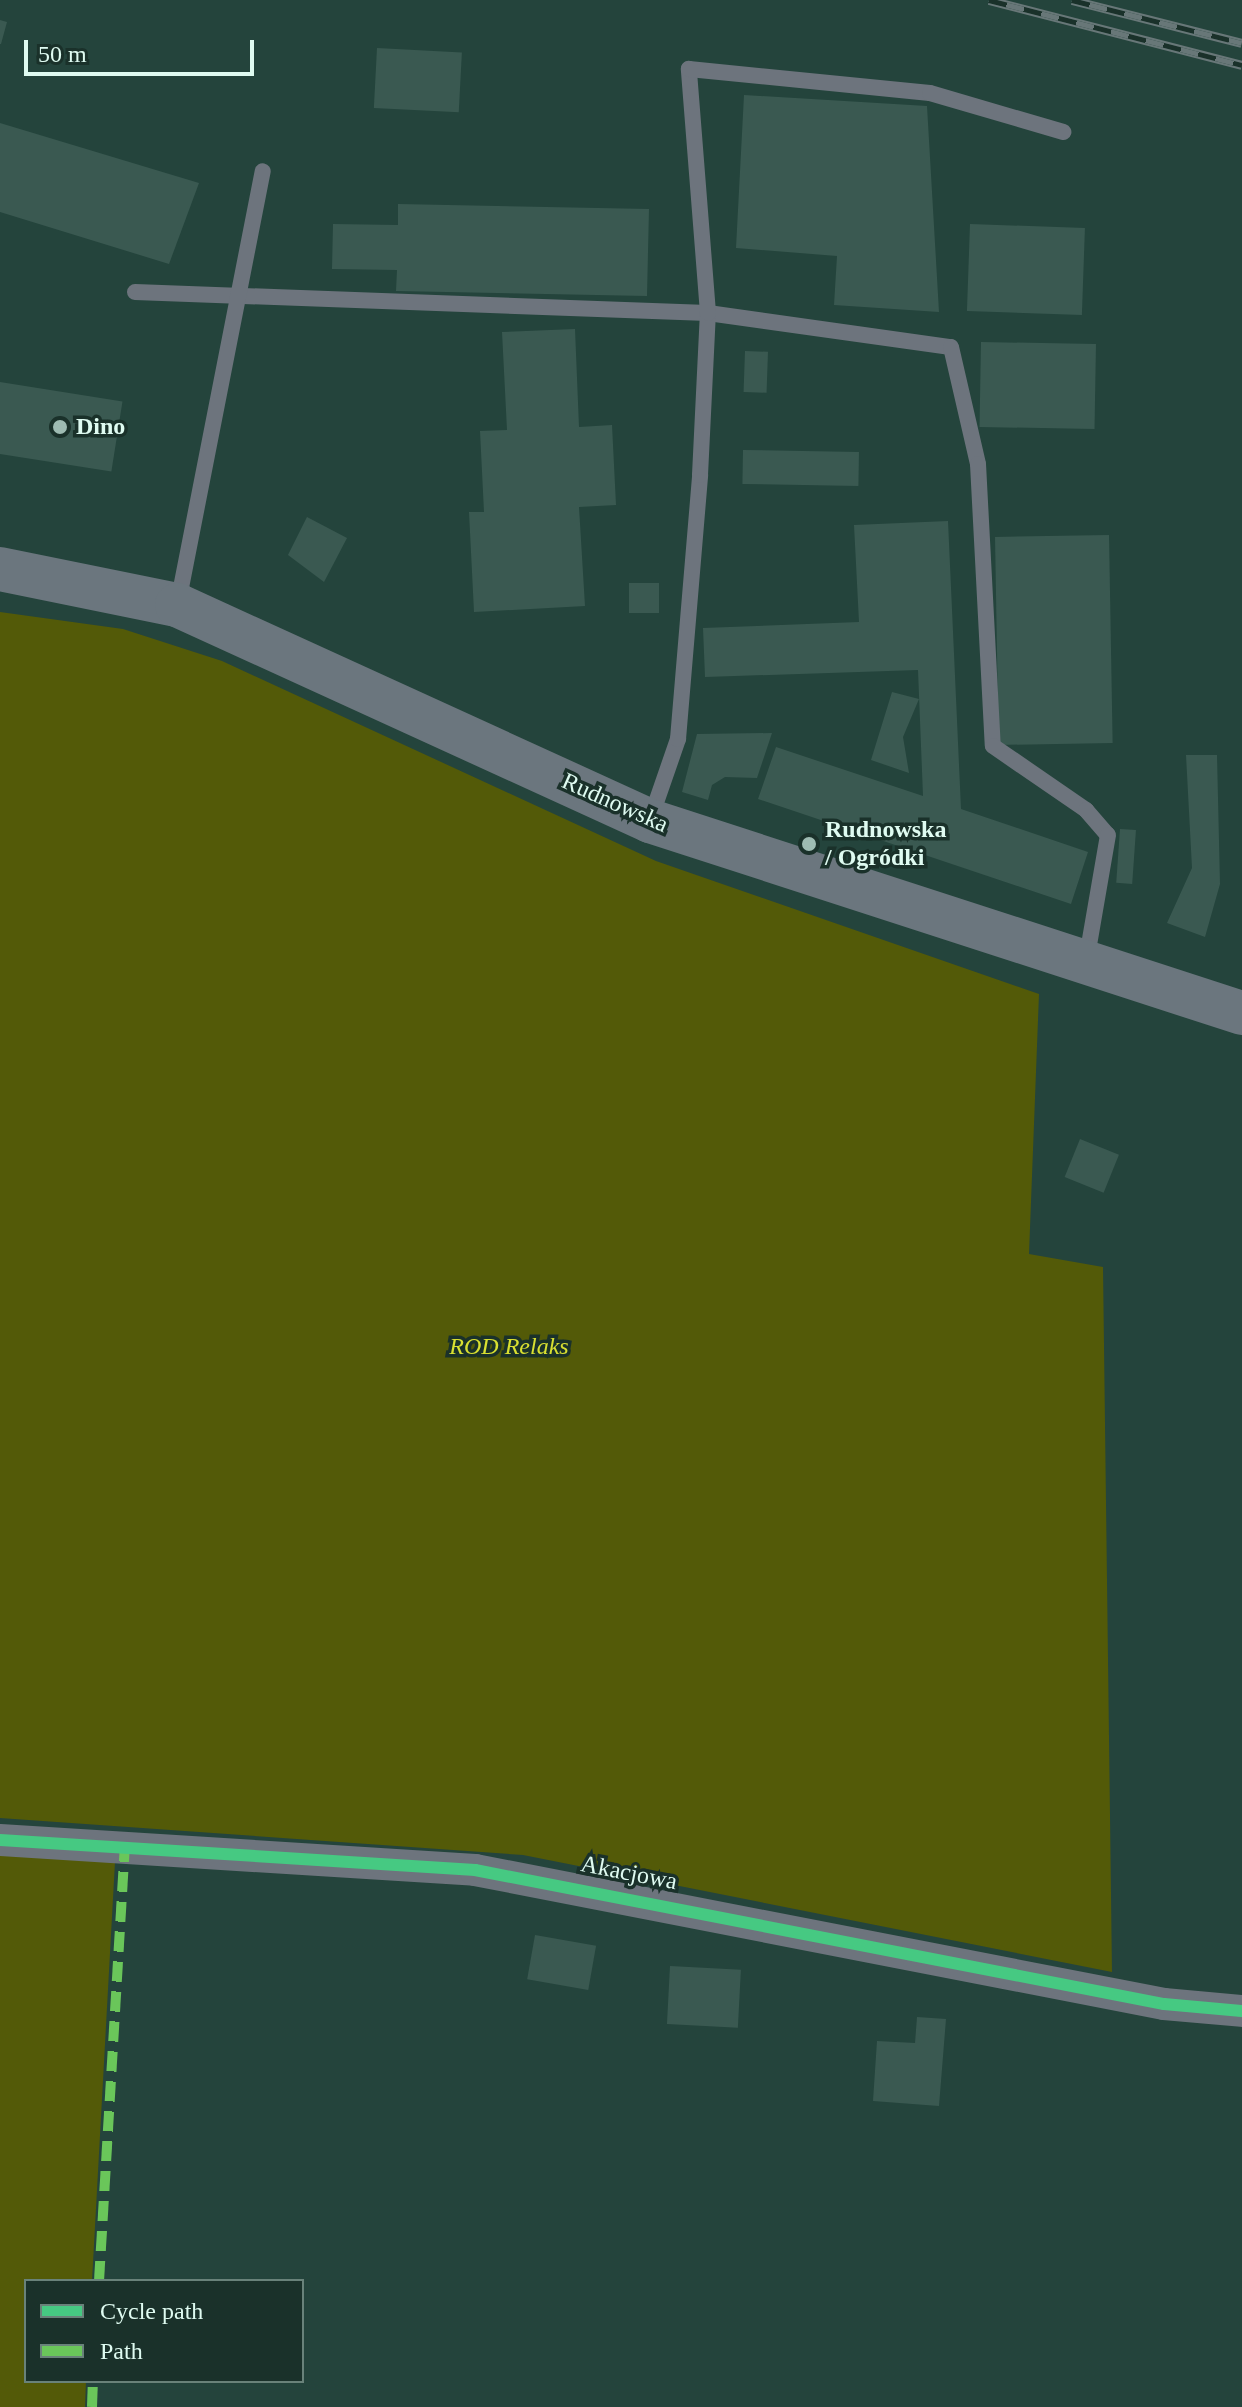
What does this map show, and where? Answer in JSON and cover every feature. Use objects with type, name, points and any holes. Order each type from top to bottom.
[{"type":"main road","name":"Rudnowska","points":[[0,569],[177,605],[650,821],[1085,968],[1242,1013]]},
{"type":"street","name":"Akacjowa","points":[[0,1840],[475,1870],[1164,2004],[1242,2011]]},
{"type":"lane","points":[[650,821],[678,739],[708,313],[689,69],[930,93],[1063,132]]},
{"type":"lane","points":[[177,605],[263,171]]},
{"type":"lane","points":[[135,292],[236,301],[708,313],[951,347],[978,464],[993,746],[1086,810],[1108,835],[1085,968]]},
{"type":"green space","name":"ROD Relaks","points":[[0,612],[123,629],[222,661],[656,861],[1039,994],[1029,1254],[1103,1267],[1112,1972],[523,1855],[0,1818]]},
{"type":"green space","points":[[0,1855],[115,1862],[92,2279],[24,2279],[24,2383],[86,2383],[85,2407],[0,2407]]},
{"type":"building","points":[[0,20],[7,22],[1,44],[0,44]]},
{"type":"building","points":[[377,48],[462,52],[459,112],[374,108]]},
{"type":"building","points":[[744,95],[927,106],[939,312],[834,305],[837,256],[736,248]]},
{"type":"building","points":[[0,123],[199,183],[169,264],[0,212]]},
{"type":"building","points":[[398,204],[649,209],[647,296],[396,291],[397,270],[332,269],[333,224],[398,225]]},
{"type":"building","points":[[970,224],[1085,228],[1082,315],[967,311]]},
{"type":"building","points":[[575,329],[579,427],[612,425],[616,505],[579,507],[585,606],[474,612],[469,512],[484,512],[480,431],[507,430],[502,332]]},
{"type":"building","points":[[981,342],[1096,344],[1094,429],[980,427]]},
{"type":"building","points":[[745,351],[768,352],[767,393],[744,392]]},
{"type":"building","name":"Dino","points":[[0,382],[122,401],[111,472],[0,454]]},
{"type":"building","points":[[743,450],[859,452],[858,486],[742,484]]},
{"type":"building","points":[[307,517],[347,538],[324,582],[288,555]]},
{"type":"building","points":[[948,521],[961,809],[1088,852],[1071,904],[758,799],[776,747],[923,796],[918,670],[705,677],[703,628],[859,622],[854,525]]},
{"type":"building","points":[[1109,535],[1113,743],[999,745],[995,537]]},
{"type":"building","points":[[629,583],[659,583],[659,613],[629,613]]},
{"type":"building","points":[[892,692],[919,699],[903,737],[909,773],[871,760]]},
{"type":"building","points":[[772,733],[757,778],[725,777],[712,785],[708,800],[682,792],[697,734]]},
{"type":"building","points":[[1186,755],[1217,755],[1220,884],[1205,937],[1167,923],[1192,868]]},
{"type":"building","points":[[1120,829],[1136,830],[1132,884],[1116,883]]},
{"type":"building","points":[[1080,1139],[1119,1155],[1104,1193],[1065,1177]]},
{"type":"building","points":[[535,1935],[596,1946],[588,1990],[527,1979]]},
{"type":"building","points":[[670,1966],[741,1970],[738,2028],[667,2024]]},
{"type":"building","points":[[917,2017],[946,2019],[939,2106],[873,2101],[877,2041],[915,2043]]},
{"type":"railway","points":[[989,0],[1242,65]]},
{"type":"railway","points":[[1072,0],[1242,43]]},
{"type":"marked path","points":[[99,2279],[125,1847]]},
{"type":"marked path","points":[[92,2407],[93,2383]]},
{"type":"cycle path","points":[[0,1840],[475,1870],[1164,2004],[1242,2011]]},
{"type":"place","name":"Dino","points":[[60,427]]},
{"type":"place","name":"Rudnowska / Ogródki","points":[[809,844]]}]
